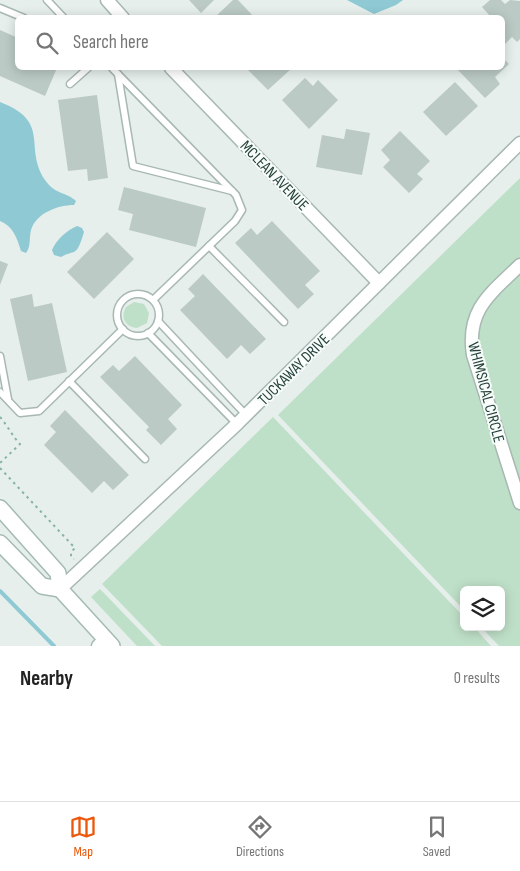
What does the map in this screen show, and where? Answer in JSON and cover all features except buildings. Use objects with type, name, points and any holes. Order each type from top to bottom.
[{"type":"main road","points":[[0,508],[58,573],[60,589],[105,644]]},
{"type":"main road","points":[[0,543],[42,586],[60,589]]},
{"type":"street","points":[[107,0],[121,15]]},
{"type":"street","name":"MCLEAN AVENUE","points":[[173,70],[378,283]]},
{"type":"street","name":"TUCKAWAY DRIVE","points":[[60,589],[246,415],[520,143]]},
{"type":"street","name":"WHIMSICAL CIRCLE","points":[[520,265],[485,299],[478,311],[471,333],[473,355],[520,503]]},
{"type":"lane","points":[[2,0],[0,7],[17,15]]},
{"type":"lane","points":[[47,0],[61,15]]},
{"type":"lane","points":[[70,84],[86,70]]},
{"type":"lane","points":[[114,70],[236,195],[242,210],[235,221],[153,300]]},
{"type":"lane","points":[[118,73],[133,166],[232,191]]},
{"type":"lane","points":[[209,246],[284,322]]},
{"type":"lane","points":[[134,295],[147,296],[153,300],[157,307],[158,321],[154,329],[148,333],[136,336],[129,334],[123,329],[118,320],[118,313],[122,303],[134,295]]},
{"type":"lane","points":[[158,321],[246,415]]},
{"type":"lane","points":[[0,392],[20,412],[39,411],[123,329]]},
{"type":"lane","points":[[148,333],[236,424]]},
{"type":"lane","points":[[0,356],[8,400]]},
{"type":"lane","points":[[69,382],[145,459]]},
{"type":"path","points":[[0,417],[11,428],[14,437],[20,444],[0,464]]},
{"type":"path","points":[[0,468],[74,548],[71,557],[78,562]]},
{"type":"green space","points":[[520,178],[520,646],[499,646],[485,631],[505,631],[505,586],[460,586],[460,606],[278,415]]},
{"type":"green space","points":[[134,302],[144,304],[149,313],[147,323],[137,328],[129,326],[124,318],[126,307]]},
{"type":"green space","points":[[273,417],[460,613],[460,631],[478,631],[491,646],[162,646],[102,584]]},
{"type":"green space","points":[[100,589],[155,646],[137,646],[91,597]]},
{"type":"water","points":[[347,0],[403,0],[374,14]]},
{"type":"water","points":[[0,102],[16,110],[26,118],[34,136],[36,157],[45,180],[57,191],[76,201],[74,205],[48,211],[38,219],[31,230],[28,251],[26,253],[21,251],[11,229],[0,221]]},
{"type":"water","points":[[77,226],[82,228],[84,232],[77,249],[61,257],[54,255],[52,250],[56,242]]},
{"type":"waterway","points":[[0,591],[54,646]]}]
